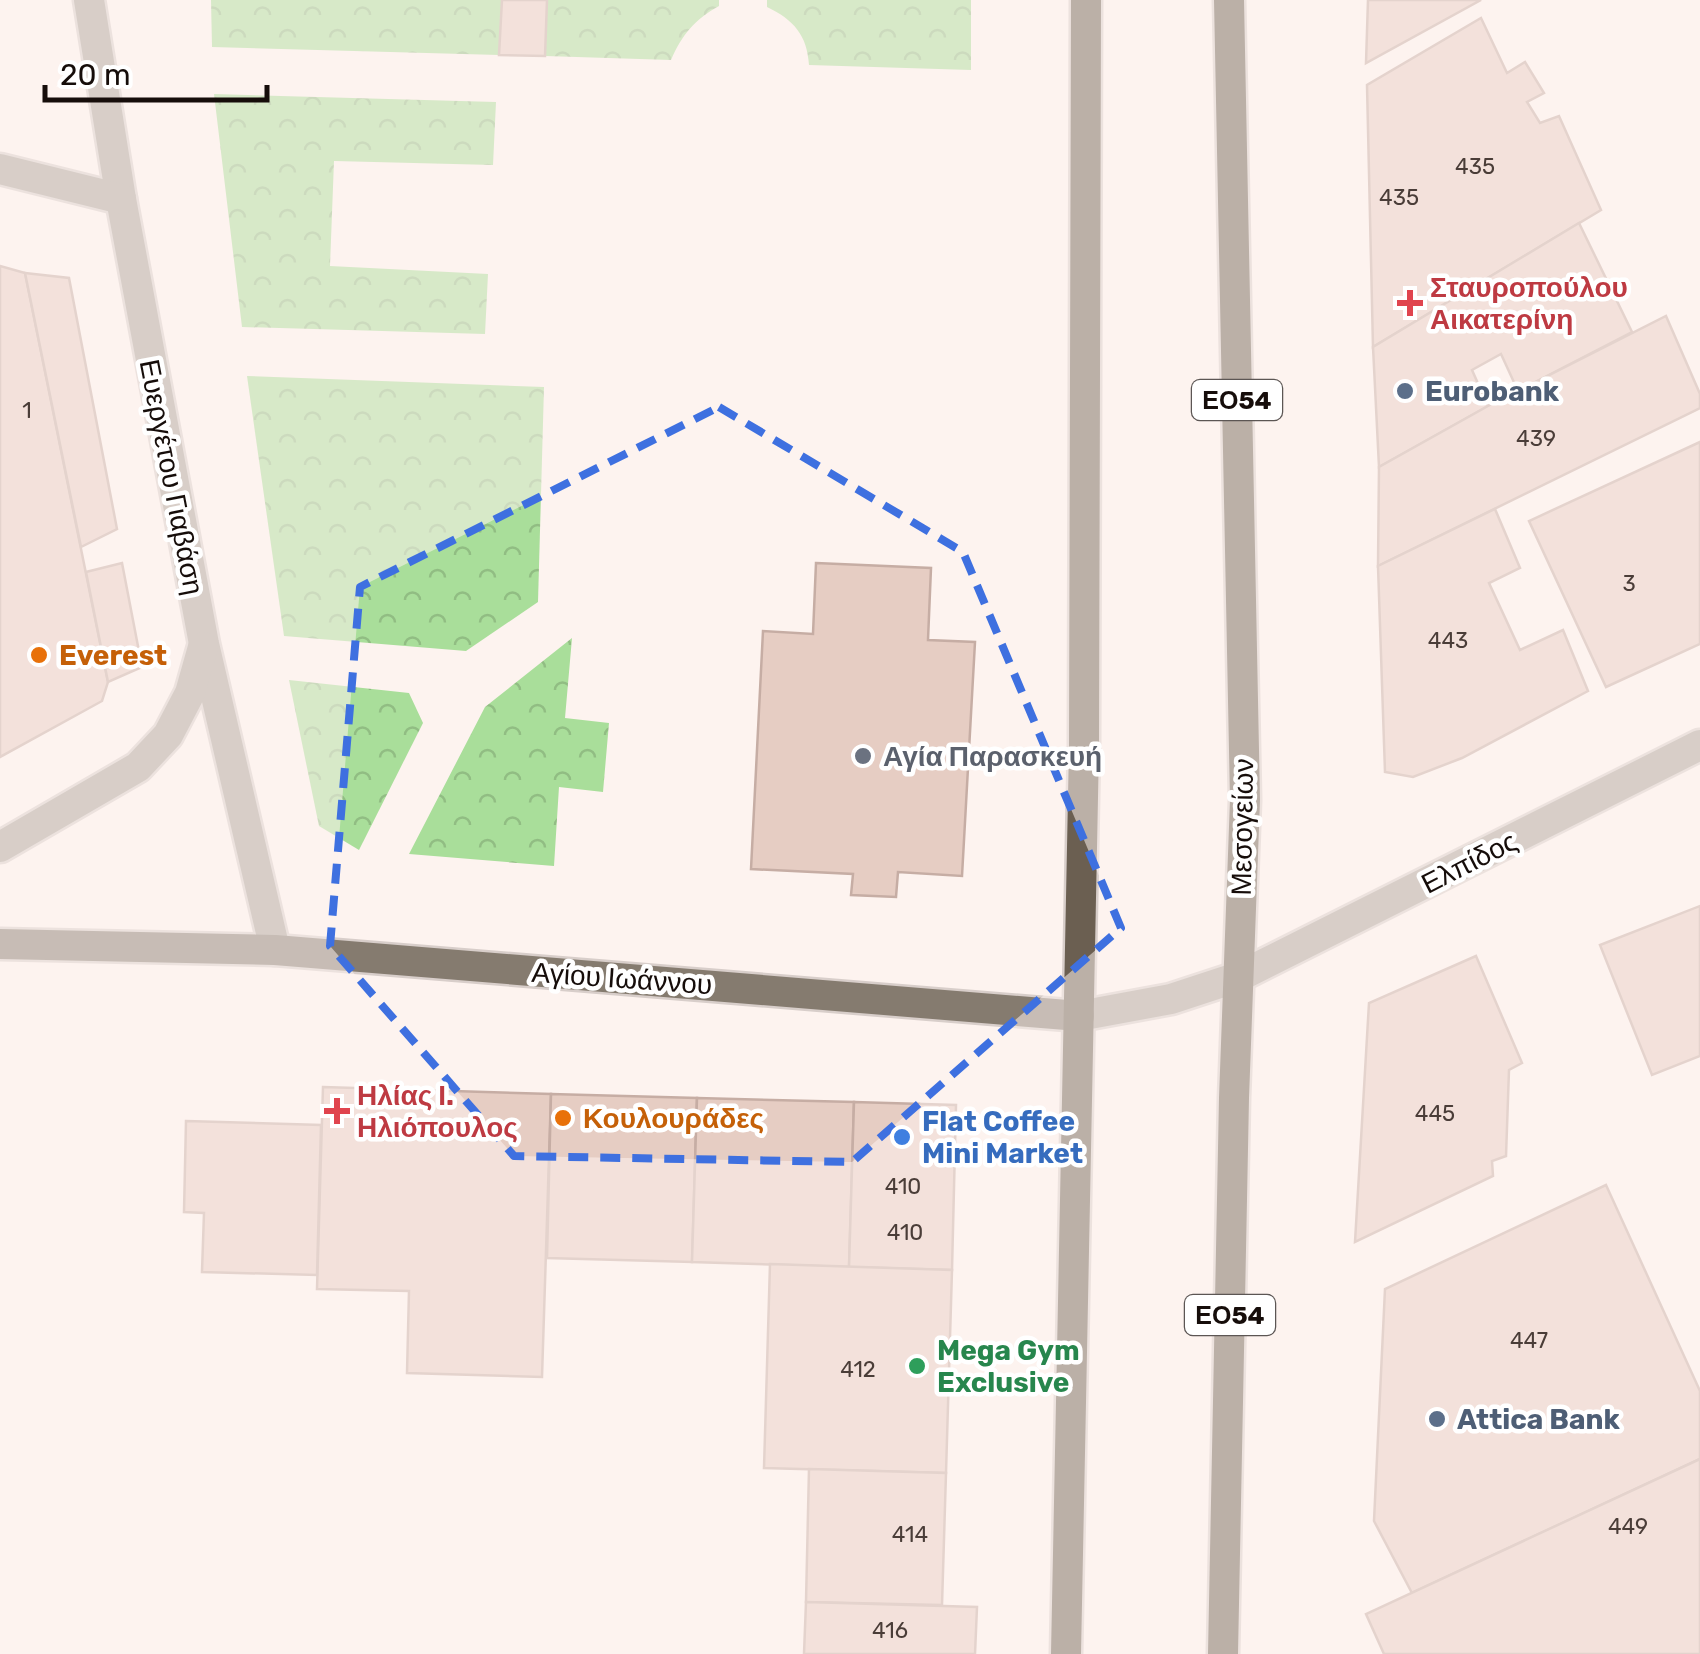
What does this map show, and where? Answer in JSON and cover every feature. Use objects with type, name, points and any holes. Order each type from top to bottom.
[{"type":"main road","points":[[1066,1654],[1084,747],[1086,0]]},
{"type":"main road","name":"Μεσογείων","points":[[1223,1654],[1245,800],[1228,0]]},
{"type":"street","name":"Ευεργέτου Γιαβάση","points":[[89,0],[120,200],[204,644],[276,950]]},
{"type":"street","points":[[0,169],[120,200]]},
{"type":"street","points":[[0,847],[138,767],[168,735],[190,693],[204,644]]},
{"type":"street","name":"Ελπίδος","points":[[1238,977],[1700,745]]},
{"type":"street","name":"Αγίου Ιωάννου","points":[[0,944],[276,950],[1079,1016],[1171,998],[1238,977]]},
{"type":"highlighted area","points":[[719,407],[963,552],[1121,928],[852,1162],[514,1156],[330,946],[360,587]]},
{"type":"green space","points":[[211,0],[502,0],[499,55],[212,47]]},
{"type":"green space","points":[[547,0],[719,0],[719,6],[690,28],[671,60],[545,56]]},
{"type":"green space","points":[[767,0],[971,0],[971,70],[809,65],[797,30],[785,17],[767,7]]},
{"type":"green space","points":[[214,94],[496,102],[493,165],[334,161],[330,266],[488,274],[485,334],[242,327]]},
{"type":"green space","points":[[247,376],[544,387],[538,602],[466,651],[284,636]]},
{"type":"green space","points":[[572,638],[565,718],[609,723],[603,792],[559,787],[554,866],[409,854],[485,707]]},
{"type":"green space","points":[[289,680],[409,693],[423,723],[359,850],[319,826]]},
{"type":"building","points":[[502,0],[547,0],[545,56],[499,55]]},
{"type":"building","points":[[1368,0],[1481,0],[1366,63]]},
{"type":"building","points":[[1481,18],[1507,73],[1525,62],[1544,93],[1527,102],[1540,123],[1559,116],[1601,210],[1373,347],[1367,85]]},
{"type":"building","points":[[1579,223],[1632,332],[1518,391],[1501,354],[1472,370],[1488,406],[1379,467],[1373,347]]},
{"type":"building","points":[[0,266],[25,273],[108,682],[102,701],[0,757]]},
{"type":"building","points":[[25,273],[69,278],[117,529],[81,547]]},
{"type":"building","points":[[1666,316],[1700,394],[1700,408],[1378,566],[1379,467],[1488,406]]},
{"type":"building","points":[[1700,442],[1700,644],[1606,687],[1529,521]]},
{"type":"building","points":[[1495,509],[1520,568],[1489,583],[1520,650],[1563,630],[1588,691],[1462,758],[1413,777],[1385,772],[1378,566]]},
{"type":"building","points":[[122,563],[142,667],[108,682],[86,572]]},
{"type":"building","name":"Αγία Παρασκευή","points":[[816,563],[931,568],[928,640],[975,642],[962,876],[898,872],[896,897],[851,895],[853,874],[751,869],[763,631],[813,634]]},
{"type":"building","points":[[1700,906],[1700,1056],[1652,1075],[1600,945]]},
{"type":"building","points":[[1476,956],[1522,1063],[1509,1070],[1506,1156],[1492,1161],[1493,1176],[1355,1242],[1369,1003]]},
{"type":"building","points":[[323,1087],[551,1094],[542,1377],[407,1373],[409,1291],[317,1289]]},
{"type":"building","points":[[551,1094],[697,1098],[692,1262],[547,1258]]},
{"type":"building","points":[[697,1098],[854,1102],[849,1267],[692,1262]]},
{"type":"building","points":[[854,1102],[956,1105],[952,1270],[849,1267]]},
{"type":"building","points":[[186,1121],[321,1125],[317,1275],[202,1272],[204,1213],[184,1212]]},
{"type":"building","points":[[1606,1185],[1700,1391],[1700,1459],[1412,1593],[1374,1521],[1385,1289]]},
{"type":"building","points":[[770,1264],[952,1270],[946,1473],[764,1468]]},
{"type":"building","points":[[1700,1459],[1700,1654],[1384,1654],[1366,1614]]},
{"type":"building","points":[[809,1469],[946,1473],[942,1605],[806,1602]]},
{"type":"building","points":[[806,1602],[977,1607],[975,1654],[804,1654]]},
{"type":"place","name":"Σταυροπούλου Αικατερίνη","points":[[1410,303]]},
{"type":"place","name":"Eurobank","points":[[1405,391]]},
{"type":"place","name":"Everest","points":[[39,655]]},
{"type":"place","name":"Αγία Παρασκευή","points":[[863,756]]},
{"type":"place","name":"Ηλίας Ι. Ηλιόπουλος","points":[[337,1111]]},
{"type":"place","name":"Κουλουράδες","points":[[563,1118]]},
{"type":"place","name":"Flat Coffee Mini Market","points":[[902,1137]]},
{"type":"place","name":"Mega Gym Exclusive","points":[[917,1366]]},
{"type":"place","name":"Attica Bank","points":[[1437,1419]]}]
